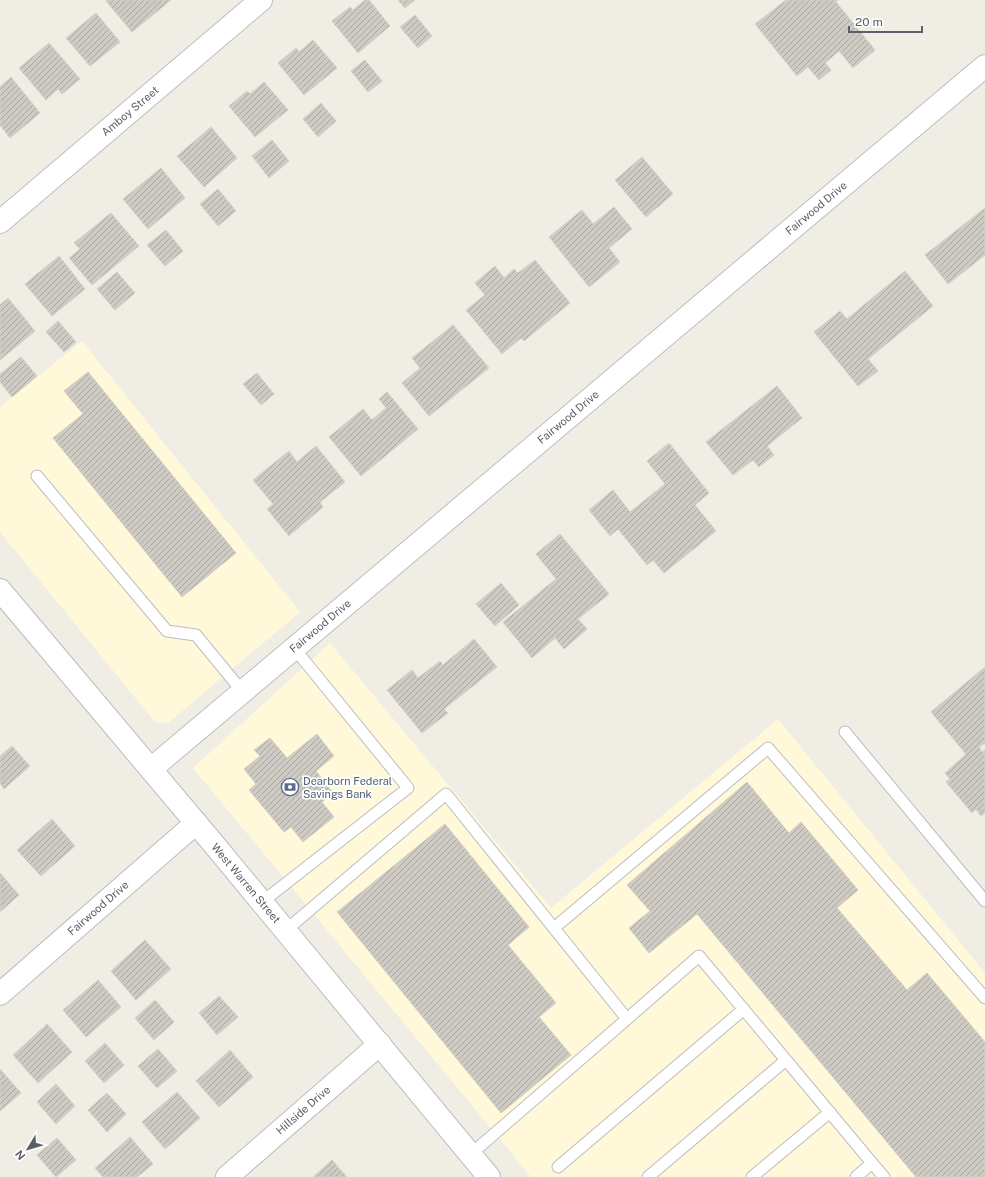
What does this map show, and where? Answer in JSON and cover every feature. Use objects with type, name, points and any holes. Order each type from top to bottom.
[{"type":"street","name":"Amboy Street","points":[[2,217],[251,3]]},
{"type":"street","name":"Fairwood Drive","points":[[151,769],[985,66]]},
{"type":"street","name":"West Warren Street","points":[[3,600],[151,769],[489,1177]]},
{"type":"street","name":"Fairwood Drive","points":[[0,994],[196,823]]},
{"type":"street","name":"Hillside Drive","points":[[227,1177],[380,1044]]},
{"type":"lane","points":[[37,476],[167,631],[196,635],[242,691]]},
{"type":"lane","points":[[262,902],[408,788],[294,648]]},
{"type":"lane","points":[[845,732],[985,902]]},
{"type":"lane","points":[[554,928],[768,748],[985,998]]},
{"type":"lane","points":[[286,931],[446,794],[627,1019]]},
{"type":"lane","points":[[471,1154],[699,956],[884,1177]]},
{"type":"lane","points":[[558,1167],[744,1009]]},
{"type":"lane","points":[[648,1177],[786,1060]]},
{"type":"lane","points":[[752,1177],[830,1112]]},
{"type":"lane","points":[[856,1177],[872,1163]]},
{"type":"shaded area","points":[[82,341],[300,612],[168,723],[155,722],[0,532],[0,407]]},
{"type":"shaded area","points":[[330,643],[551,908],[778,719],[985,973],[985,1177],[531,1177],[193,768]]},
{"type":"building","points":[[171,0],[132,32],[106,1]]},
{"type":"building","points":[[365,0],[369,0],[390,26],[358,53],[332,21],[350,7],[353,10]]},
{"type":"building","points":[[398,0],[415,0],[405,8]]},
{"type":"building","points":[[786,0],[838,0],[836,2],[875,50],[853,68],[839,51],[825,63],[831,70],[819,80],[808,67],[797,76],[755,24]]},
{"type":"building","points":[[96,13],[120,42],[90,66],[66,38]]},
{"type":"building","points":[[415,15],[432,36],[418,48],[400,27]]},
{"type":"building","points":[[313,40],[337,68],[304,95],[278,63],[296,48],[299,52]]},
{"type":"building","points":[[49,43],[80,79],[62,94],[58,89],[46,100],[19,68]]},
{"type":"building","points":[[365,60],[382,81],[368,92],[351,71]]},
{"type":"building","points":[[11,77],[40,113],[10,138],[0,125],[0,87]]},
{"type":"building","points":[[264,82],[288,110],[255,137],[229,106],[247,91],[250,94]]},
{"type":"building","points":[[321,103],[336,121],[318,137],[303,119]]},
{"type":"building","points":[[211,127],[237,158],[204,187],[177,156]]},
{"type":"building","points":[[272,140],[289,161],[269,178],[252,156]]},
{"type":"building","points":[[642,157],[673,194],[646,217],[615,180]]},
{"type":"building","points":[[161,168],[185,198],[148,229],[123,199]]},
{"type":"building","points":[[218,189],[236,211],[218,226],[200,204]]},
{"type":"building","points":[[614,207],[632,229],[609,248],[620,262],[589,287],[549,237],[582,210],[593,224]]},
{"type":"building","points":[[985,208],[985,255],[948,284],[925,255]]},
{"type":"building","points":[[111,213],[139,246],[92,285],[69,258],[80,249],[74,243]]},
{"type":"building","points":[[166,230],[183,251],[165,266],[147,245]]},
{"type":"building","points":[[59,256],[85,289],[52,316],[25,284]]},
{"type":"building","points":[[535,260],[570,303],[524,341],[521,338],[502,354],[466,310],[485,295],[475,283],[495,266],[504,278],[514,269],[518,273]]},
{"type":"building","points":[[905,271],[933,306],[868,359],[878,371],[858,386],[814,332],[840,311],[847,319]]},
{"type":"building","points":[[117,272],[135,293],[115,310],[97,289]]},
{"type":"building","points":[[8,298],[35,331],[0,360],[0,305]]},
{"type":"building","points":[[58,321],[76,342],[64,352],[46,332]]},
{"type":"building","points":[[453,325],[489,368],[429,416],[402,383],[420,368],[412,358]]},
{"type":"building","points":[[21,357],[37,376],[12,397],[0,382],[0,374]]},
{"type":"building","points":[[88,372],[236,553],[182,597],[53,438],[83,414],[64,391]]},
{"type":"building","points":[[257,373],[274,394],[261,405],[243,384]]},
{"type":"building","points":[[777,386],[802,418],[767,446],[774,455],[759,467],[753,460],[733,475],[706,442]]},
{"type":"building","points":[[387,392],[418,429],[361,476],[329,437],[363,409],[372,420],[386,408],[379,399]]},
{"type":"building","points":[[669,443],[709,493],[695,505],[716,531],[664,573],[653,560],[647,565],[618,529],[610,536],[589,510],[613,490],[630,512],[665,484],[647,461]]},
{"type":"building","points":[[316,446],[345,482],[320,502],[323,507],[289,536],[267,509],[273,504],[253,480],[289,451],[297,462]]},
{"type":"building","points":[[560,534],[609,594],[578,619],[587,629],[564,649],[555,638],[532,658],[503,622],[556,579],[536,554]]},
{"type":"building","points":[[501,583],[519,605],[495,626],[476,604]]},
{"type":"building","points":[[474,639],[497,667],[444,709],[448,713],[422,733],[387,690],[412,670],[418,678],[440,661],[443,665]]},
{"type":"building","points":[[985,667],[985,743],[979,747],[982,752],[985,750],[985,813],[981,816],[976,809],[972,813],[946,782],[950,779],[945,773],[966,754],[931,712]]},
{"type":"building","name":"Dearborn Federal Savings Bank","points":[[317,734],[334,756],[316,771],[333,793],[322,802],[334,817],[303,842],[291,827],[284,832],[249,790],[256,784],[244,769],[260,756],[254,750],[270,738],[287,758]]},
{"type":"building","points":[[12,746],[30,766],[4,789],[0,783],[0,756]]},
{"type":"building","points":[[747,782],[789,833],[801,822],[858,890],[837,908],[907,990],[927,973],[985,1042],[985,1177],[916,1177],[697,914],[649,953],[629,928],[650,911],[627,885]]},
{"type":"building","points":[[52,819],[75,846],[41,876],[17,850]]},
{"type":"building","points":[[445,824],[529,927],[508,945],[556,1003],[539,1017],[571,1055],[501,1113],[337,912]]},
{"type":"building","points":[[0,873],[19,895],[0,912]]},
{"type":"building","points":[[145,940],[171,969],[136,1000],[111,971]]},
{"type":"building","points":[[98,980],[121,1007],[86,1037],[63,1010]]},
{"type":"building","points":[[219,996],[238,1017],[217,1035],[199,1013]]},
{"type":"building","points":[[155,1000],[174,1022],[154,1040],[135,1018]]},
{"type":"building","points":[[47,1024],[72,1052],[38,1083],[13,1055]]},
{"type":"building","points":[[105,1043],[124,1065],[104,1083],[85,1061]]},
{"type":"building","points":[[158,1049],[177,1071],[157,1088],[138,1066]]},
{"type":"building","points":[[230,1050],[253,1077],[219,1107],[196,1081]]},
{"type":"building","points":[[0,1069],[21,1093],[0,1111]]},
{"type":"building","points":[[56,1084],[75,1106],[56,1124],[37,1102]]},
{"type":"building","points":[[177,1092],[200,1118],[165,1149],[142,1122]]},
{"type":"building","points":[[107,1093],[126,1114],[107,1132],[88,1110]]},
{"type":"building","points":[[130,1137],[153,1164],[137,1177],[103,1177],[95,1168]]},
{"type":"building","points":[[57,1138],[76,1160],[56,1177],[37,1155]]},
{"type":"building","points":[[332,1160],[347,1177],[313,1177]]},
{"type":"place","name":"Dearborn Federal Savings Bank","points":[[290,787]]}]
